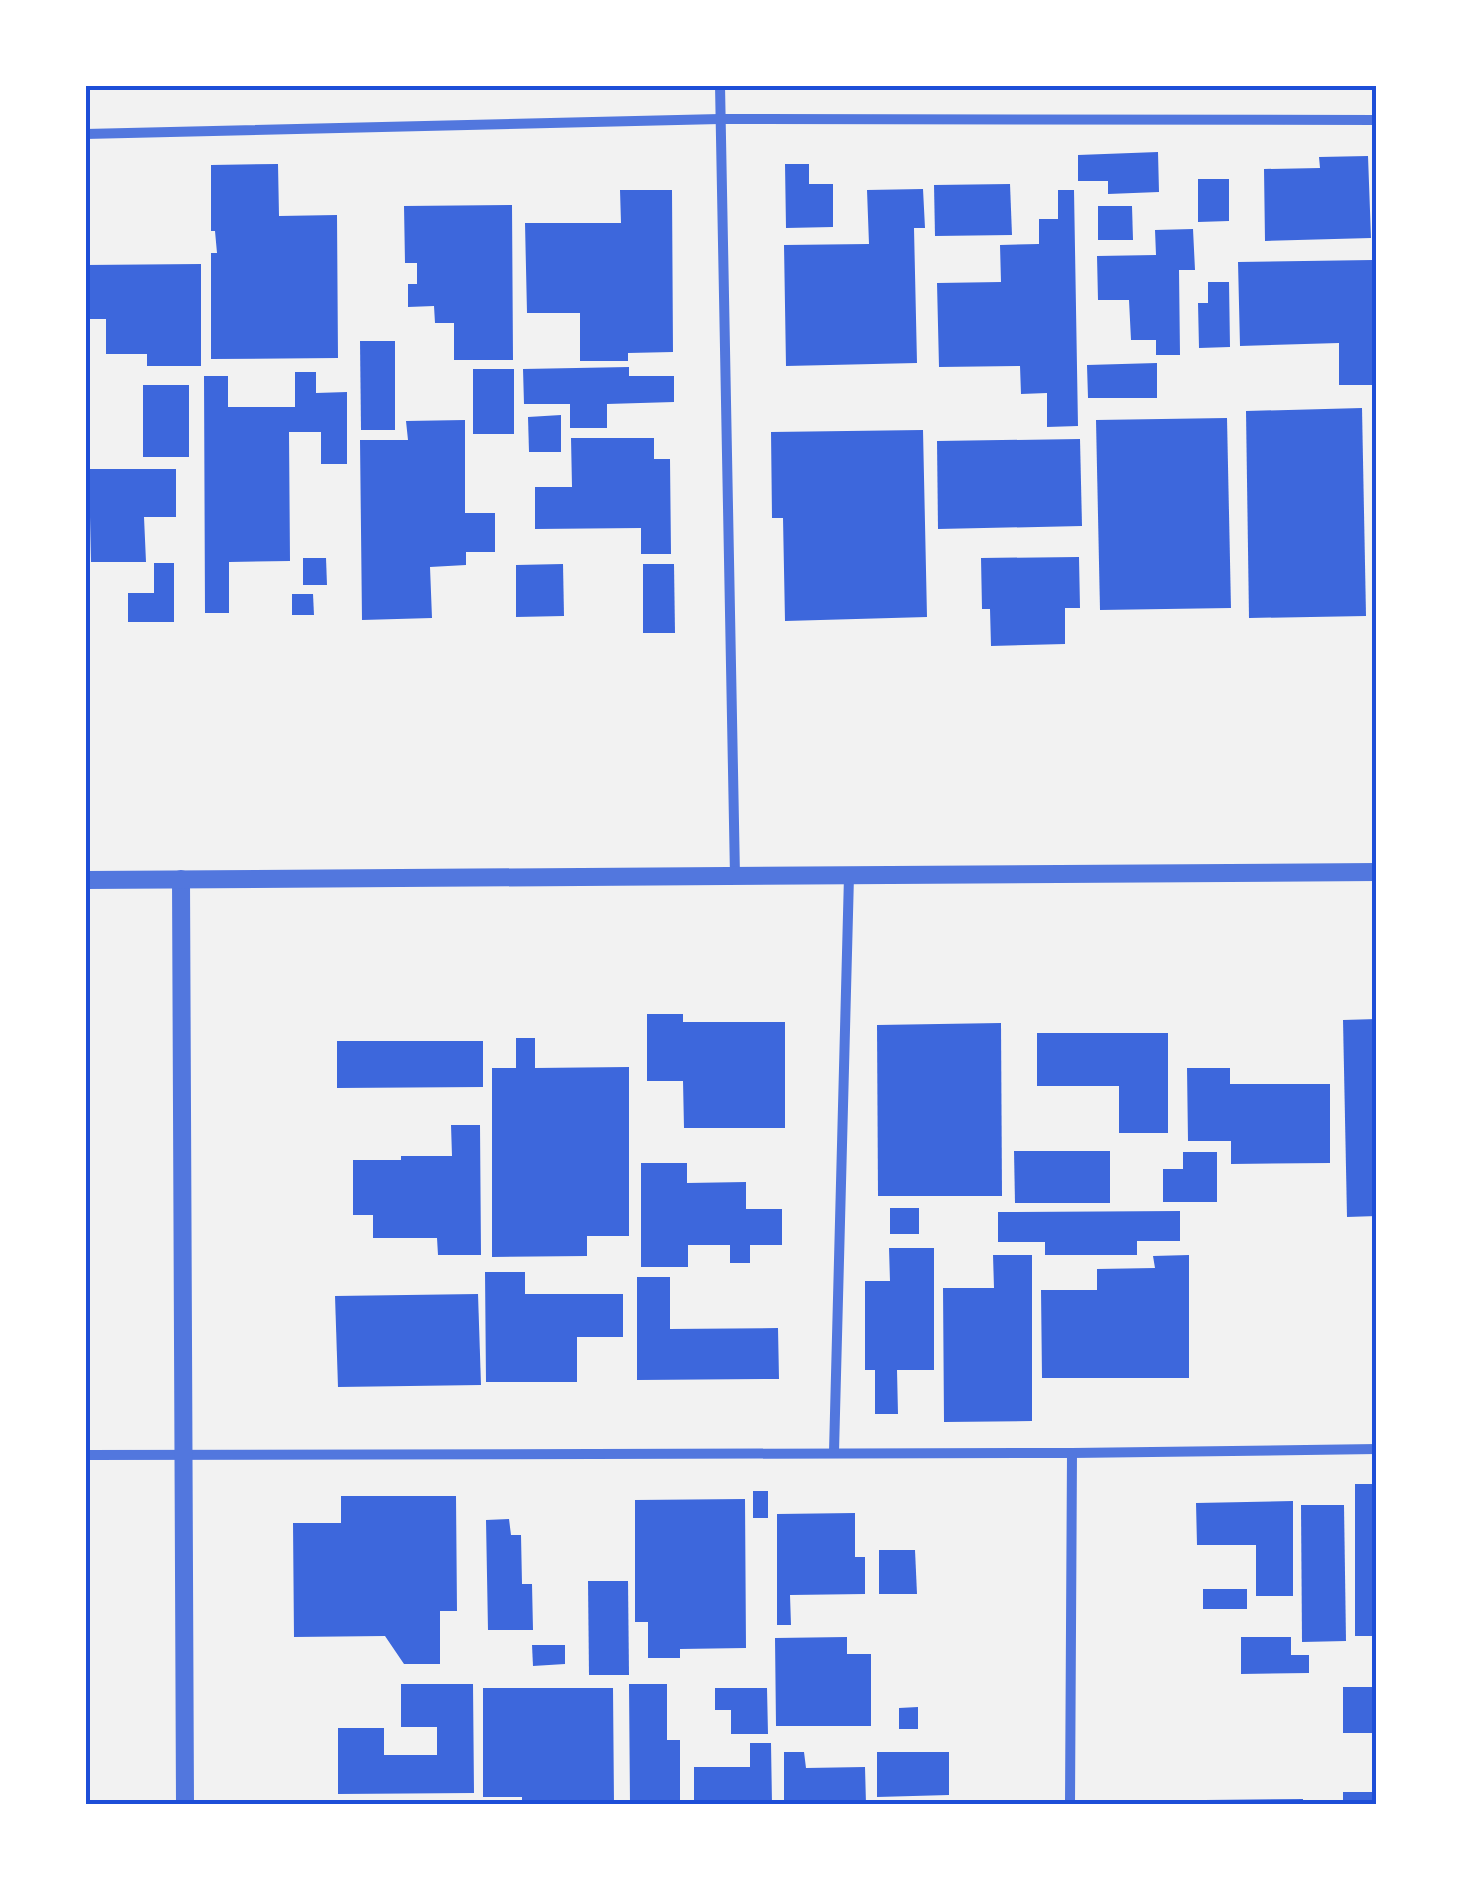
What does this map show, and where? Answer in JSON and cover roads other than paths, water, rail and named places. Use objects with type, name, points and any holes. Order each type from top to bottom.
[{"type":"street","points":[[720,85],[735,876]]},
{"type":"street","points":[[85,134],[720,119],[1377,120]]},
{"type":"street","points":[[85,880],[1377,872]]},
{"type":"street","points":[[834,1452],[849,876]]},
{"type":"street","points":[[181,879],[185,1804]]},
{"type":"street","points":[[85,1456],[1377,1449]]},
{"type":"street","points":[[1070,1804],[1072,1453]]}]
